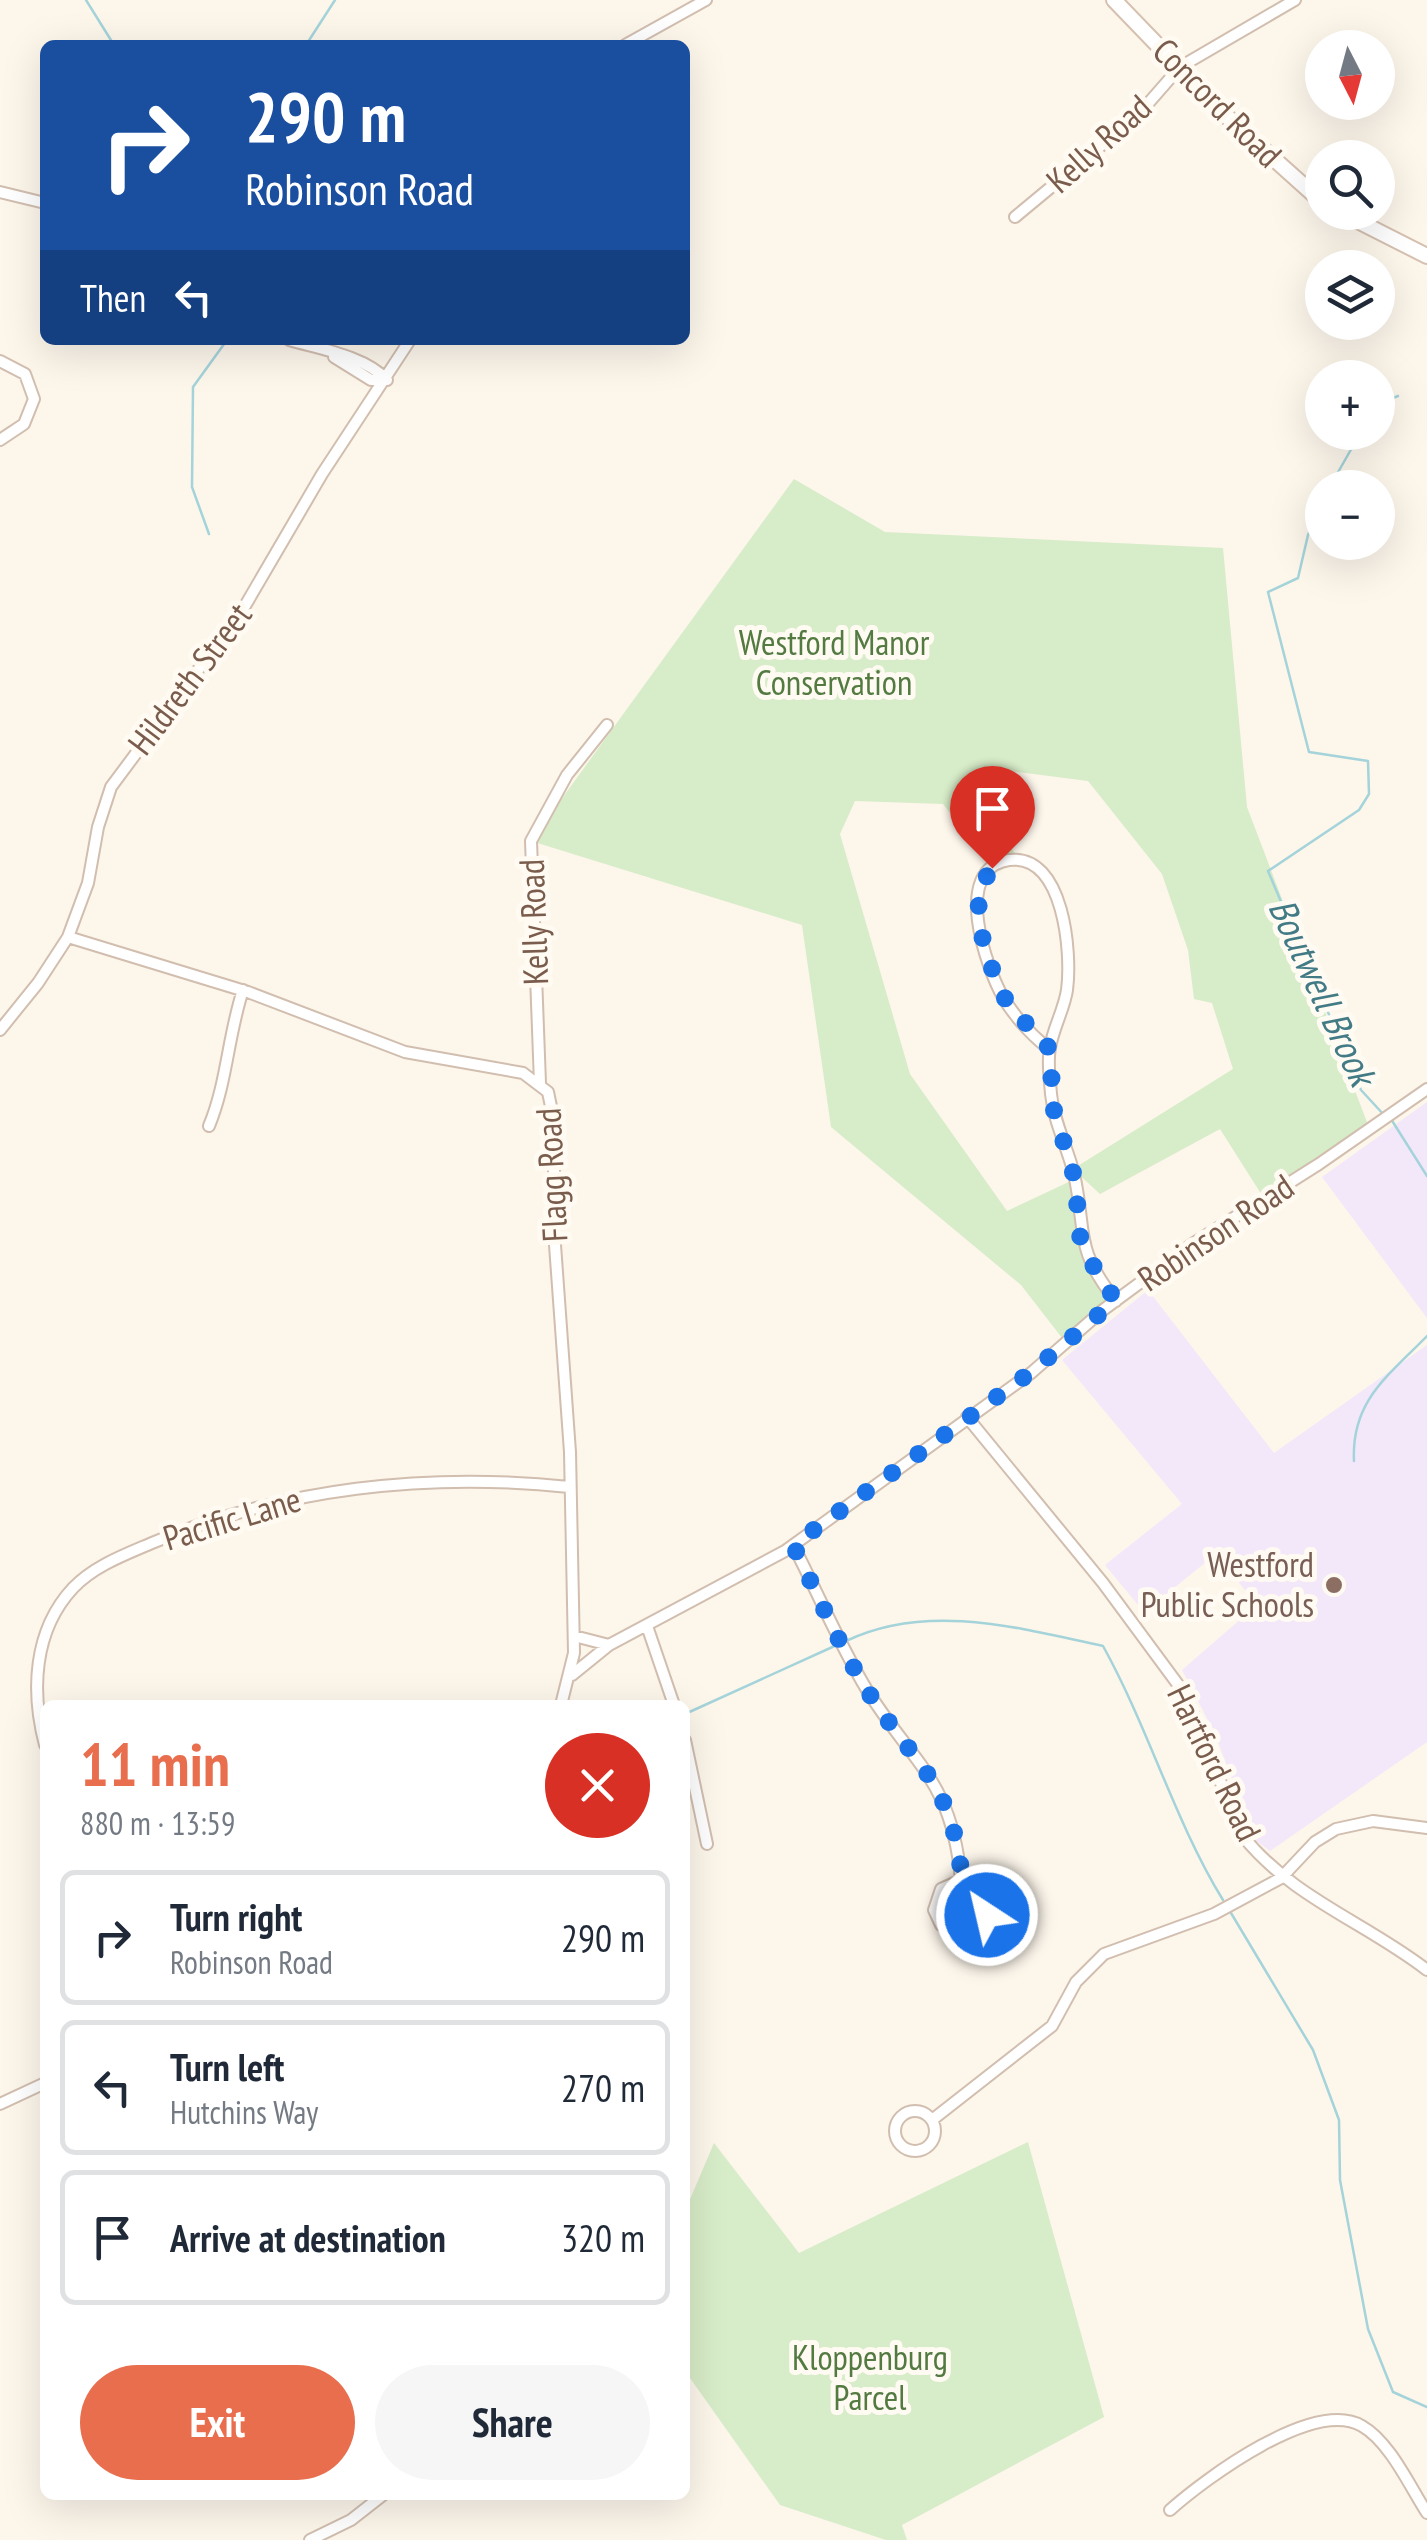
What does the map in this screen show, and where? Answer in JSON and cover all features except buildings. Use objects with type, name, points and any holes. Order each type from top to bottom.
[{"type":"main road","name":"Concord Road","points":[[1114,0],[1266,154],[1305,187]]},
{"type":"main road","points":[[1376,230],[1427,256]]},
{"type":"street","points":[[634,40],[706,0]]},
{"type":"street","name":"Kelly Road","points":[[1015,217],[1138,115],[1180,67],[1294,0]]},
{"type":"street","points":[[0,192],[40,203]]},
{"type":"street","points":[[304,345],[377,369],[386,380]]},
{"type":"street","name":"Hildreth Street","points":[[0,1030],[68,937],[88,883],[98,827],[111,786],[258,586],[322,474],[407,345]]},
{"type":"street","points":[[0,360],[25,374],[34,399],[24,424],[0,440]]},
{"type":"street","name":"Kelly Road","points":[[540,1083],[531,840],[567,775],[607,726]]},
{"type":"street","points":[[1050,1049],[1007,1003],[984,950],[977,892],[986,872],[1005,861],[1027,862],[1040,870],[1062,914],[1067,990],[1050,1049],[1053,1107],[1075,1179],[1080,1236],[1098,1276],[1116,1300]]},
{"type":"street","name":"Flagg Road","points":[[68,937],[243,990],[405,1052],[523,1073],[548,1092],[554,1121],[554,1231],[568,1404],[574,1636],[571,1676],[563,1700]]},
{"type":"street","points":[[209,1126],[220,1098],[228,1037],[243,990]]},
{"type":"street","name":"Robinson Road","points":[[571,1676],[609,1645],[741,1578],[793,1545],[1031,1372],[1116,1300],[1194,1243],[1277,1192],[1427,1089]]},
{"type":"street","name":"Hartford Road","points":[[968,1418],[1103,1583],[1176,1682],[1206,1740],[1242,1835],[1281,1878],[1427,1970]]},
{"type":"street","name":"Pacific Lane","points":[[40,1725],[35,1674],[50,1622],[73,1588],[106,1563],[208,1520],[290,1496],[362,1487],[529,1483],[569,1487]]},
{"type":"street","points":[[793,1545],[866,1689],[933,1779],[949,1815],[962,1880]]},
{"type":"street","points":[[646,1626],[672,1700]]},
{"type":"street","points":[[574,1636],[609,1645]]},
{"type":"street","points":[[690,1764],[707,1844]]},
{"type":"street","points":[[932,2120],[1052,2026],[1076,1982],[1104,1954],[1214,1914],[1281,1878],[1315,1842],[1348,1824],[1386,1822],[1427,1828]]},
{"type":"street","points":[[962,1880],[982,1889],[988,1910],[977,1928],[961,1934],[941,1925],[934,1904],[941,1889],[962,1880]]},
{"type":"street","points":[[0,2104],[40,2085]]},
{"type":"street","points":[[922,2112],[932,2120],[934,2139],[926,2148],[907,2150],[898,2140],[896,2128],[908,2113],[922,2112]]},
{"type":"street","points":[[1170,2510],[1200,2485],[1296,2428],[1330,2418],[1354,2422],[1376,2437],[1427,2513]]},
{"type":"street","points":[[310,2540],[351,2520],[377,2500]]},
{"type":"shaded area","points":[[1427,1102],[1427,1318],[1322,1177]]},
{"type":"shaded area","name":"Westford Public Schools","points":[[1148,1290],[1274,1453],[1427,1345],[1427,1742],[1270,1851],[1255,1840],[1215,1734],[1182,1670],[1257,1605],[1216,1554],[1144,1612],[1105,1565],[1182,1504],[1062,1360]]},
{"type":"green space","name":"Westford Manor Conservation","points":[[794,479],[885,532],[1223,548],[1247,807],[1370,1130],[1265,1200],[1220,1129],[1100,1194],[1073,1169],[1233,1069],[1212,1003],[1194,999],[1188,950],[1162,874],[1088,781],[1011,771],[974,798],[1020,860],[992,867],[943,804],[855,801],[840,834],[910,1074],[1007,1211],[1075,1179],[1086,1253],[1116,1301],[1066,1343],[1021,1285],[831,1127],[802,925],[531,841]]},
{"type":"green space","name":"Kloppenburg Parcel","points":[[1028,2142],[1104,2417],[902,2525],[907,2540],[886,2540],[780,2505],[690,2378],[690,2199],[714,2143],[799,2253]]},
{"type":"waterway","points":[[86,0],[111,40]]},
{"type":"waterway","points":[[309,40],[335,0]]},
{"type":"waterway","points":[[209,534],[192,487],[193,387],[223,345]]},
{"type":"waterway","name":"Boutwell Brook","points":[[1339,470],[1351,450]]},
{"type":"waterway","name":"Boutwell Brook","points":[[1305,548],[1298,578],[1268,592],[1309,752],[1368,761],[1369,794],[1359,810],[1268,871],[1361,1090],[1384,1115]]},
{"type":"waterway","name":"Boutwell Brook","points":[[1391,1119],[1427,1176]]},
{"type":"waterway","points":[[1354,1461],[1355,1440],[1365,1406],[1386,1377],[1427,1336]]},
{"type":"waterway","points":[[846,1641],[877,1629],[941,1621],[1007,1626],[1103,1646],[1190,1839],[1223,1900]]},
{"type":"waterway","points":[[690,1712],[839,1644]]},
{"type":"waterway","points":[[1231,1913],[1313,2050],[1339,2120],[1340,2180],[1368,2329],[1393,2392],[1427,2407]]},
{"type":"place","name":"Westford Public Schools","points":[[1334,1585]]},
{"type":"route","points":[[987,1915],[987,1898],[982,1889],[962,1880],[949,1815],[926,1765],[866,1689],[793,1545],[1031,1372],[1116,1300],[1098,1276],[1080,1236],[1073,1169],[1053,1107],[1050,1049],[1036,1039],[1007,1003],[987,963],[980,937],[977,892],[982,878],[992,868]]}]
